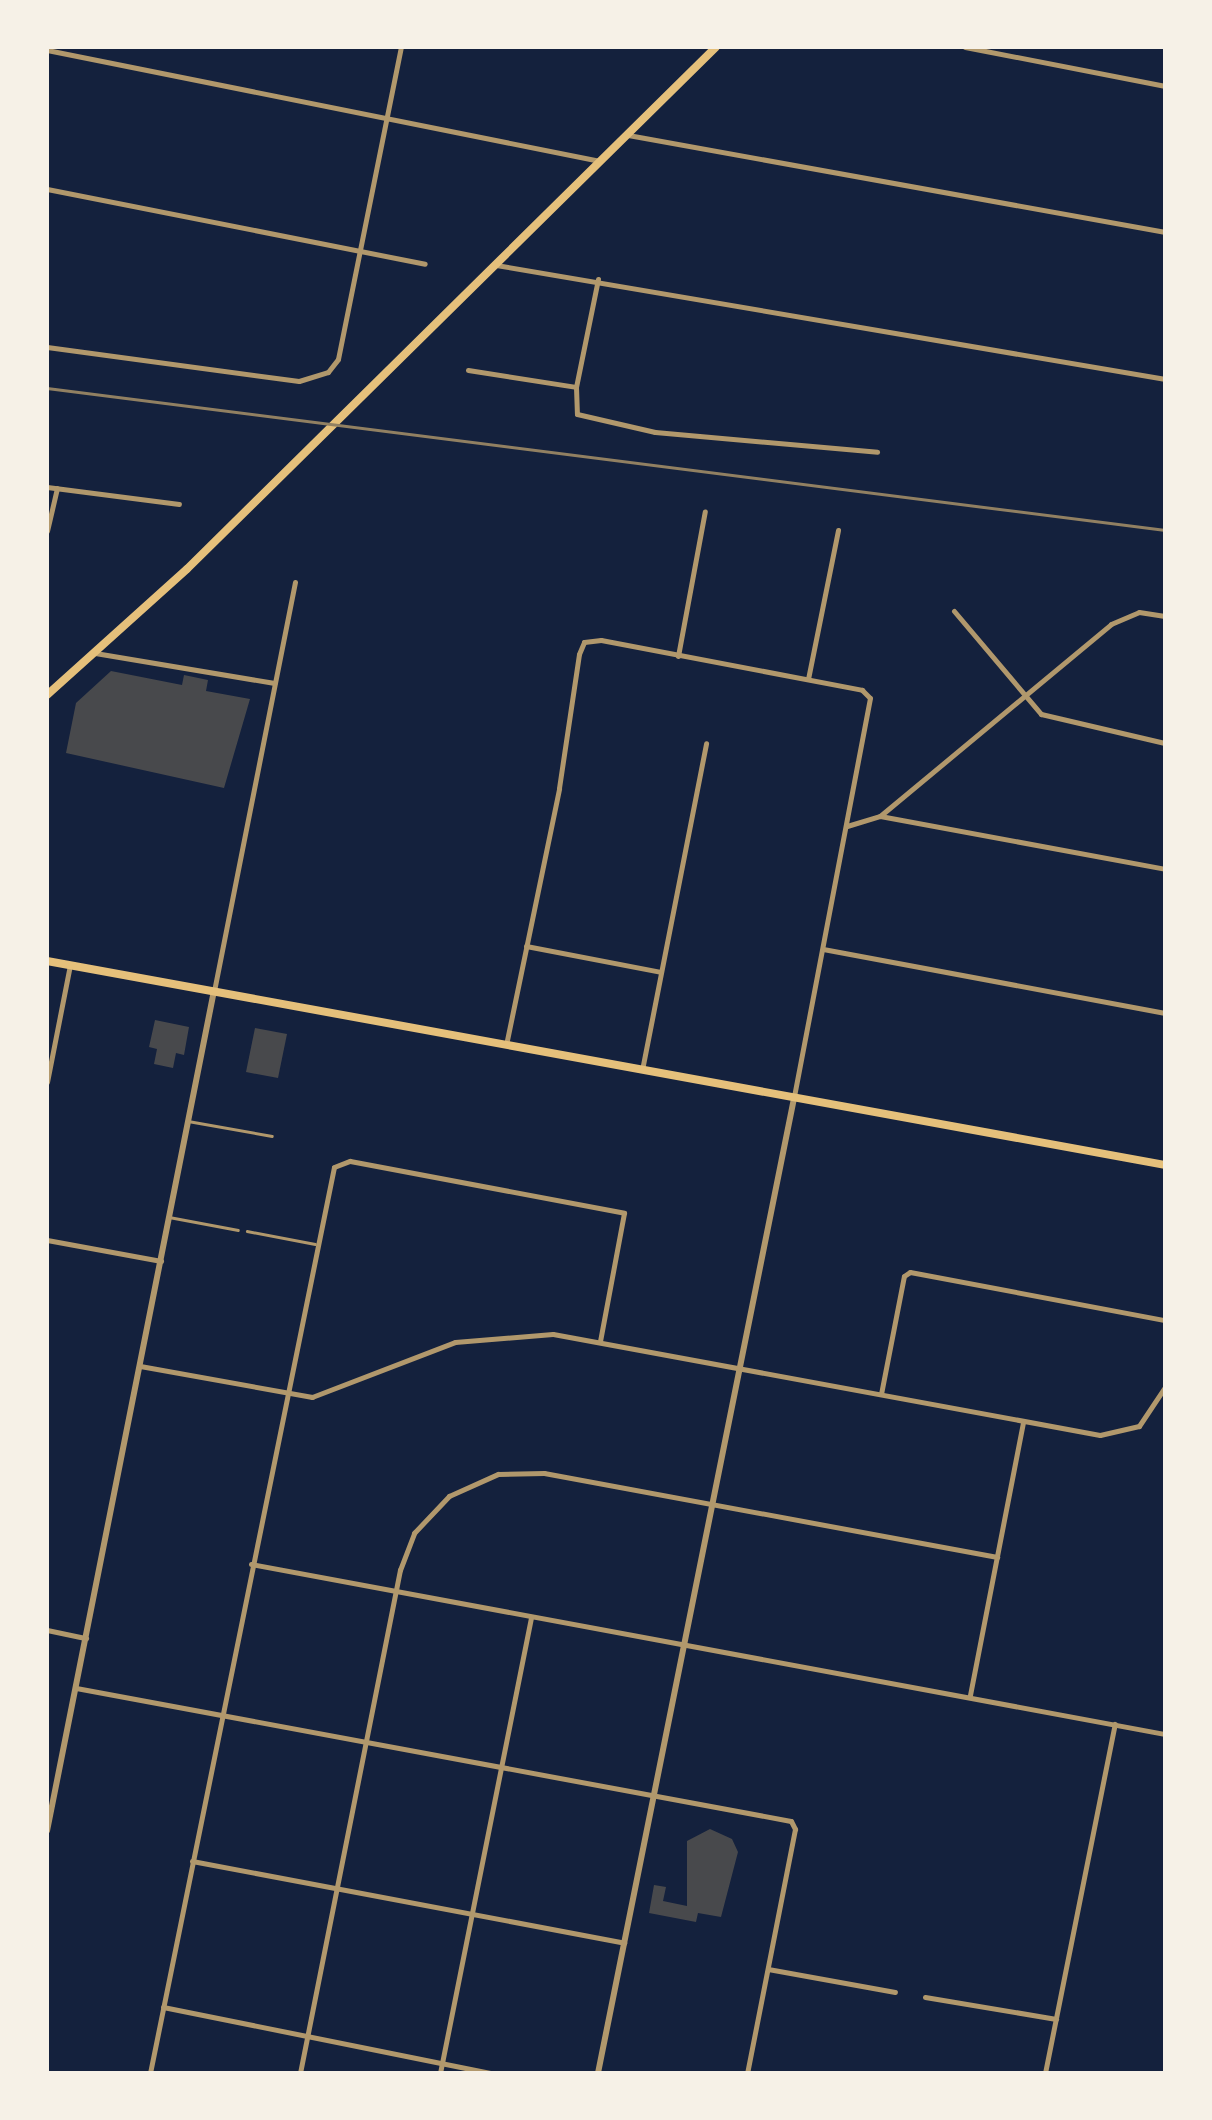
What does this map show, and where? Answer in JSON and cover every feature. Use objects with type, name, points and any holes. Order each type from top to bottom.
[{"type":"main road","points":[[47,695],[306,453],[716,47]]},
{"type":"main road","points":[[47,961],[1165,1166]]},
{"type":"street","points":[[47,347],[299,381],[323,376],[338,359],[401,47]]},
{"type":"street","points":[[965,47],[1165,86]]},
{"type":"street","points":[[48,51],[601,161]]},
{"type":"street","points":[[628,135],[1165,232]]},
{"type":"street","points":[[47,189],[425,264]]},
{"type":"street","points":[[496,265],[598,279],[1165,379]]},
{"type":"street","points":[[598,279],[576,387],[577,414],[654,432],[877,452]]},
{"type":"street","points":[[468,370],[576,387]]},
{"type":"street","points":[[47,487],[179,504]]},
{"type":"street","points":[[47,531],[57,488]]},
{"type":"street","points":[[678,656],[705,511]]},
{"type":"street","points":[[808,679],[838,530]]},
{"type":"street","points":[[47,1831],[295,582]]},
{"type":"street","points":[[954,611],[1025,696],[1060,723],[1165,743]]},
{"type":"street","points":[[847,826],[880,817],[1121,617],[1165,616]]},
{"type":"street","points":[[506,1045],[582,644],[594,639],[864,691],[871,708],[598,2073]]},
{"type":"street","points":[[95,653],[275,683]]},
{"type":"street","points":[[642,1070],[706,743]]},
{"type":"street","points":[[880,817],[1165,869]]},
{"type":"street","points":[[526,946],[661,972]]},
{"type":"street","points":[[822,949],[1165,1013]]},
{"type":"street","points":[[47,1082],[70,965]]},
{"type":"street","points":[[150,2073],[315,1244],[334,1167],[350,1161],[624,1213],[600,1341]]},
{"type":"street","points":[[47,1240],[161,1261]]},
{"type":"street","points":[[881,1394],[904,1276],[916,1272],[1165,1320]]},
{"type":"street","points":[[140,1366],[285,1393],[328,1393],[478,1338],[540,1334],[600,1341],[1023,1422],[1115,1435],[1148,1418],[1165,1387]]},
{"type":"street","points":[[970,1695],[1023,1422]]},
{"type":"street","points":[[300,2073],[396,1591],[406,1552],[424,1518],[484,1477],[544,1473],[997,1557]]},
{"type":"street","points":[[251,1563],[531,1617],[970,1695],[1165,1734]]},
{"type":"street","points":[[440,2073],[531,1617]]},
{"type":"street","points":[[47,1630],[86,1638]]},
{"type":"street","points":[[76,1688],[791,1821],[795,1829],[747,2073]]},
{"type":"street","points":[[1045,2073],[1115,1724]]},
{"type":"street","points":[[192,1861],[624,1943]]},
{"type":"street","points":[[768,1969],[895,1992]]},
{"type":"street","points":[[925,1997],[1056,2019]]},
{"type":"street","points":[[163,2007],[306,2038],[491,2073]]},
{"type":"lane","points":[[188,1121],[272,1136]]},
{"type":"lane","points":[[169,1217],[238,1230]]},
{"type":"lane","points":[[247,1231],[315,1244]]},
{"type":"building","points":[[111,671],[182,685],[184,675],[208,680],[206,691],[250,699],[224,788],[66,753],[76,703]]},
{"type":"building","points":[[155,1020],[189,1027],[184,1055],[176,1053],[173,1068],[154,1064],[157,1049],[149,1047]]},
{"type":"building","points":[[255,1028],[287,1034],[278,1078],[246,1072]]},
{"type":"building","points":[[710,1829],[732,1839],[738,1852],[721,1917],[698,1913],[696,1922],[649,1913],[654,1885],[666,1887],[663,1901],[687,1906],[687,1841]]},
{"type":"railway","points":[[47,388],[1165,530]]}]
